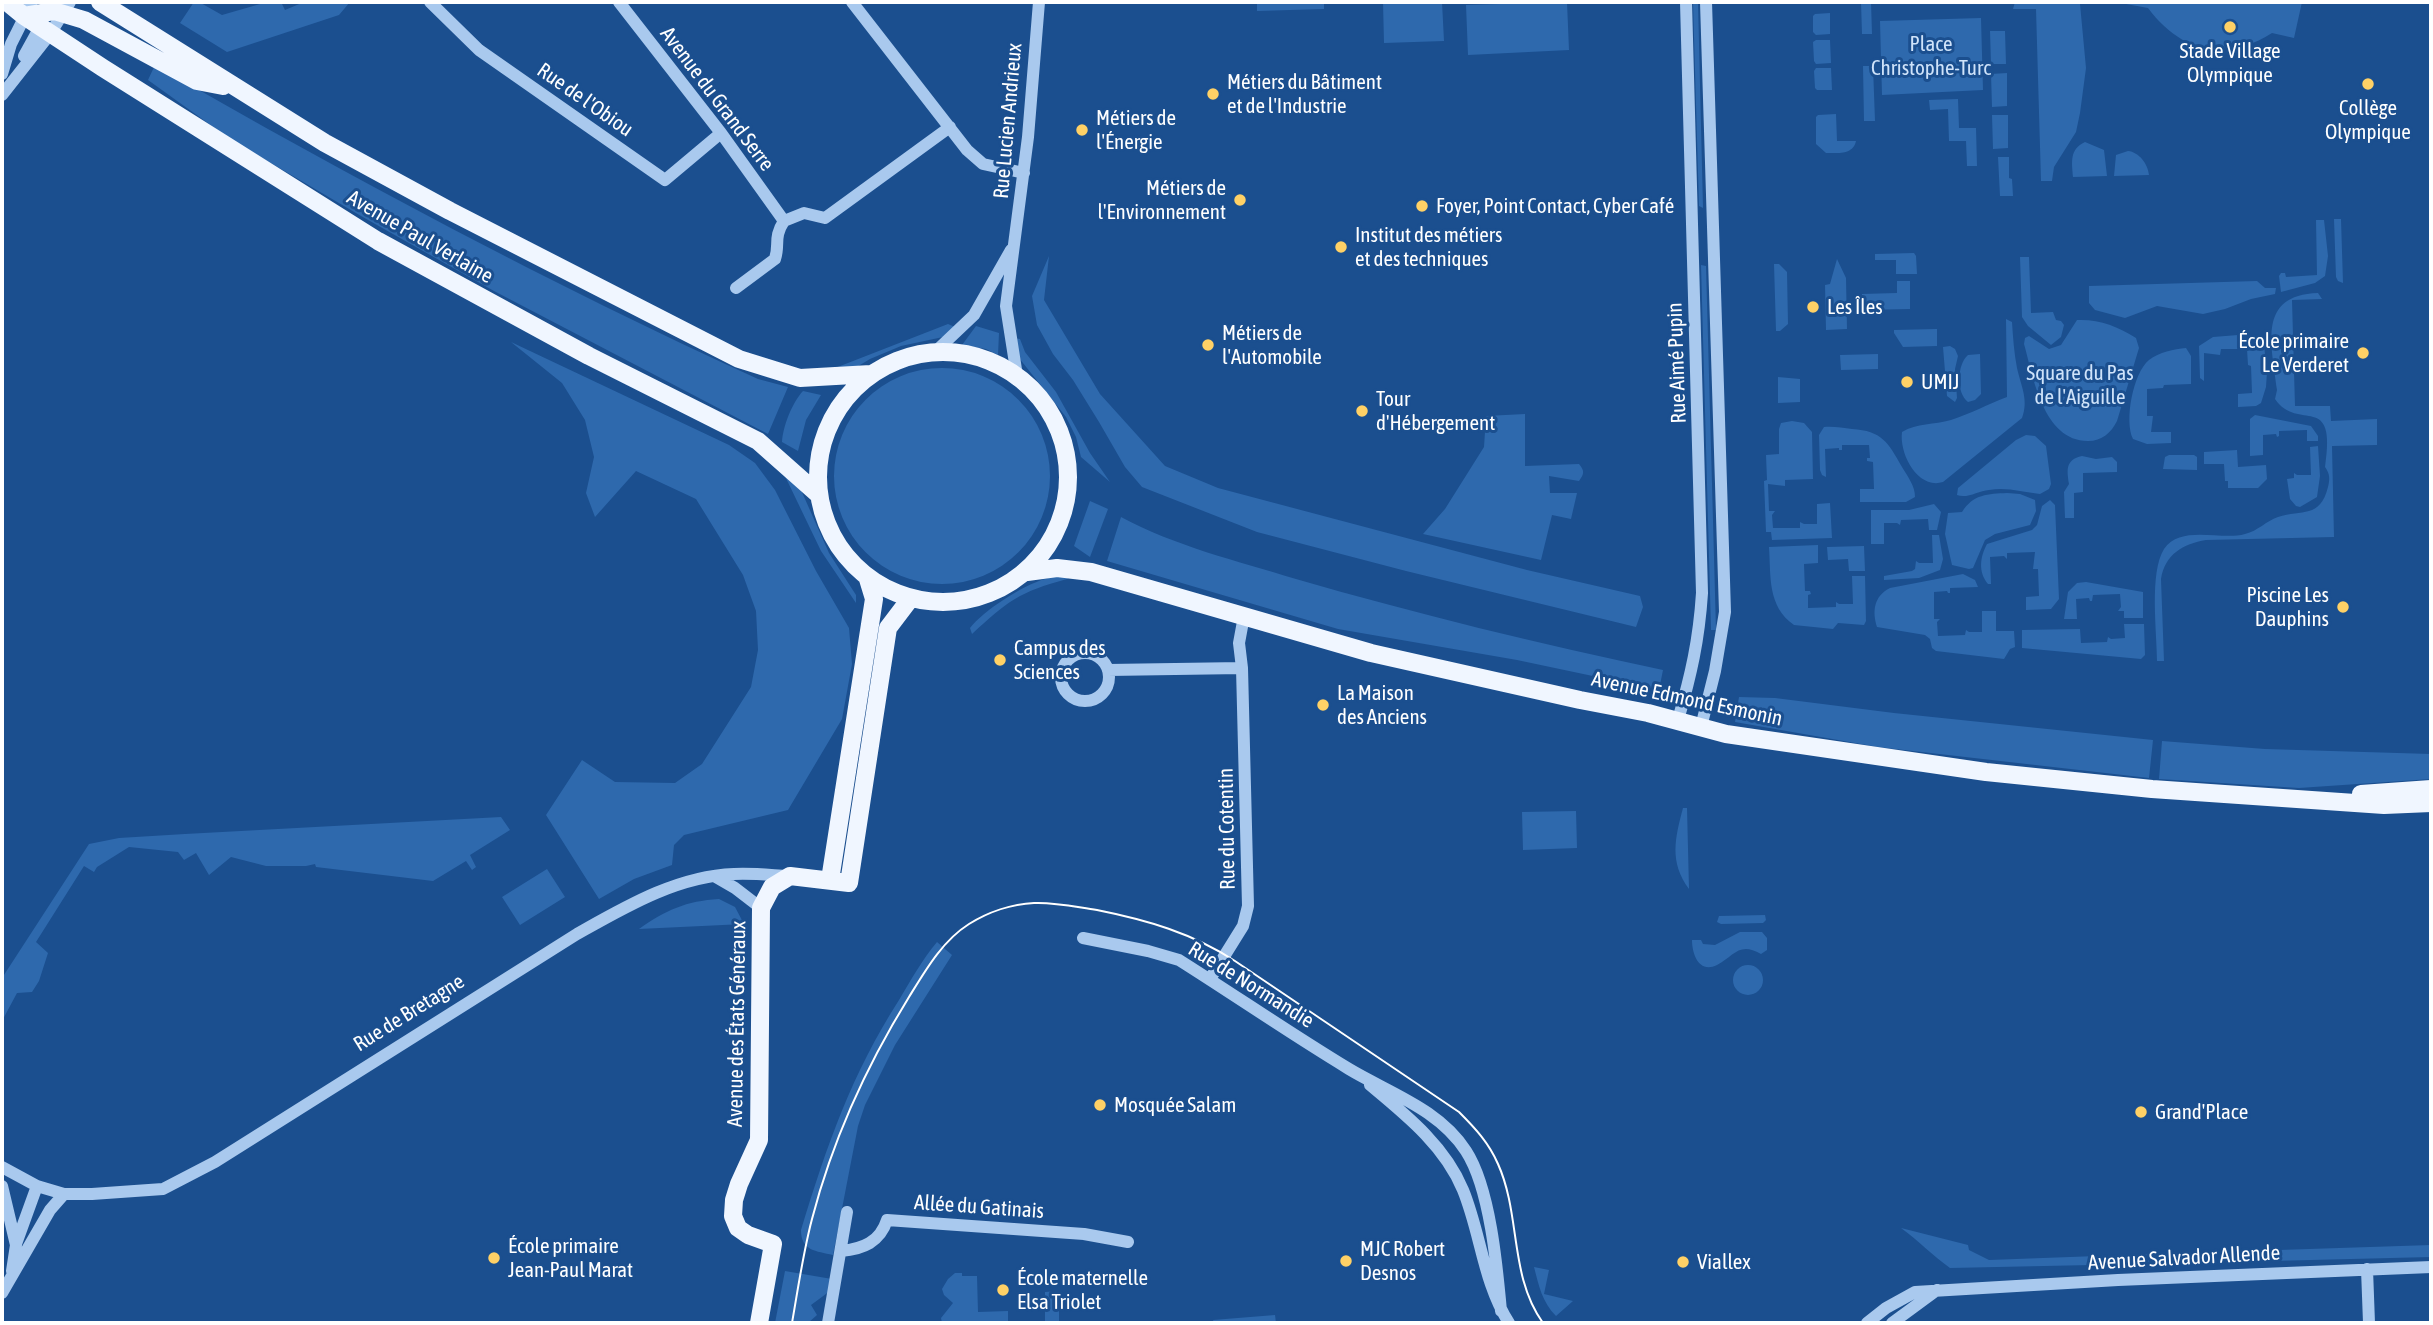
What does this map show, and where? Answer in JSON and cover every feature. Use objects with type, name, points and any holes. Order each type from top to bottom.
[{"type":"main road","name":"Avenue Paul Verlaine","points":[[7,2],[48,12],[195,128],[390,247],[577,350],[758,441],[819,495]]},
{"type":"main road","name":"Avenue Paul Verlaine","points":[[100,2],[325,143],[450,211],[739,359],[800,378],[871,374]]},
{"type":"main road","points":[[48,12],[84,20],[197,80],[236,89]]},
{"type":"main road","points":[[935,352],[959,353],[1001,365],[1017,376],[1046,404],[1063,439],[1069,468],[1068,497],[1056,534],[1027,572],[1005,587],[981,597],[934,603],[910,599],[887,590],[849,560],[824,519],[817,472],[828,427],[839,407],[853,389],[871,374],[902,359],[935,352]]},
{"type":"main road","points":[[1056,534],[1059,545],[1079,570]]},
{"type":"main road","name":"Avenue Edmond Esmonin","points":[[1027,572],[1057,568],[1118,579],[1371,653],[1678,720],[1726,734],[1986,772],[2143,789],[2384,804],[2431,803]]},
{"type":"main road","points":[[830,880],[874,600],[867,576]]},
{"type":"main road","name":"Rue de Bretagne","points":[[790,876],[849,883],[888,628],[910,599]]},
{"type":"main road","name":"Avenue Edmond Esmonin","points":[[2299,799],[2431,789]]},
{"type":"main road","name":"Avenue des États Généraux","points":[[759,1323],[773,1244],[748,1235],[738,1228],[733,1216],[734,1200],[759,1140],[761,908],[772,887],[790,876]]},
{"type":"street","name":"Rue de l'Obiou","points":[[430,2],[479,50],[665,180],[721,133]]},
{"type":"street","name":"Avenue du Grand Serre","points":[[619,2],[721,133],[784,221]]},
{"type":"street","points":[[852,2],[967,150],[983,164],[1024,173]]},
{"type":"street","name":"Rue Lucien Andrieux","points":[[1017,376],[1006,306],[1024,173],[1040,2]]},
{"type":"street","name":"Rue Aimé Pupin","points":[[1678,720],[1695,658],[1702,593],[1686,2]]},
{"type":"street","name":"Rue Aimé Pupin","points":[[1701,727],[1715,671],[1725,612],[1706,2]]},
{"type":"street","points":[[2,74],[5,56],[48,12]]},
{"type":"street","points":[[2,88],[48,12]]},
{"type":"street","points":[[2,95],[48,12]]},
{"type":"street","points":[[736,288],[775,259],[775,239],[784,221],[804,213],[825,218],[950,127]]},
{"type":"street","name":"Rue Lucien Andrieux","points":[[935,352],[974,315],[1015,243]]},
{"type":"street","name":"Rue du Cotentin","points":[[1210,979],[1243,926],[1248,906],[1242,668],[1239,643],[1244,616]]},
{"type":"street","points":[[1108,670],[1242,668]]},
{"type":"street","name":"Rue de Bretagne","points":[[2,1167],[37,1186],[64,1194],[148,1192],[163,1189],[224,1156],[577,934],[637,900],[687,882],[732,874],[790,876]]},
{"type":"street","points":[[716,877],[761,908]]},
{"type":"street","name":"Rue de Normandie","points":[[1083,937],[1179,960],[1351,1070],[1396,1106],[1430,1139],[1450,1165],[1463,1190],[1484,1266],[1501,1311],[1509,1323]]},
{"type":"street","name":"Rue de Normandie","points":[[1351,1070],[1406,1098],[1444,1126],[1466,1151],[1481,1188],[1492,1237],[1501,1311]]},
{"type":"street","points":[[2,1186],[16,1245]]},
{"type":"street","points":[[11,1275],[16,1245],[37,1186]]},
{"type":"street","points":[[2,1293],[50,1210],[64,1194]]},
{"type":"street","points":[[828,1323],[848,1212]]},
{"type":"street","name":"Allée du Gatinais","points":[[841,1251],[868,1245],[884,1230],[887,1220],[1084,1234],[1128,1242]]},
{"type":"street","name":"Avenue Salvador Allende","points":[[1867,1323],[1886,1308],[1915,1292],[2431,1267]]},
{"type":"street","points":[[2367,1269],[2370,1323]]},
{"type":"street","points":[[1892,1323],[1938,1290]]},
{"type":"green space","points":[[194,2],[199,2],[222,15],[267,2],[281,2],[285,10],[304,2],[350,2],[339,15],[227,52],[180,23]]},
{"type":"green space","points":[[1257,2],[1324,2],[1324,9],[1257,11]]},
{"type":"green space","points":[[1383,2],[1442,2],[1444,41],[1384,43]]},
{"type":"green space","points":[[1567,2],[1569,50],[1468,55],[1466,5]]},
{"type":"green space","points":[[1693,2],[1698,2],[1703,208],[1699,206]]},
{"type":"green space","points":[[1861,2],[1871,2],[1872,34],[1862,34]]},
{"type":"green space","points":[[2015,2],[2080,4],[2086,68],[2080,113],[2076,132],[2054,167],[2052,181],[2041,181],[2036,9],[2013,9]]},
{"type":"green space","name":"Stade Village Olympique","points":[[2302,2],[2294,38],[2272,33],[2237,48],[2221,50],[2189,43],[2175,35],[2148,8],[2126,4]]},
{"type":"green space","points":[[1830,13],[1830,34],[1816,35],[1813,32],[1813,16]]},
{"type":"green space","name":"Place Christophe-Turc","points":[[1981,18],[1983,90],[1882,95],[1880,21]]},
{"type":"green space","points":[[1990,31],[2005,31],[2006,64],[1991,64]]},
{"type":"green space","points":[[1830,40],[1831,63],[1816,64],[1814,61],[1813,42]]},
{"type":"green space","points":[[155,65],[303,149],[529,268],[758,379],[788,387],[768,434],[494,291],[230,139],[148,80]]},
{"type":"green space","points":[[1863,66],[1873,66],[1875,121],[1864,121]]},
{"type":"green space","points":[[1816,68],[1831,68],[1832,90],[1815,88]]},
{"type":"green space","points":[[2007,73],[2007,106],[1992,107],[1991,74]]},
{"type":"green space","points":[[1958,99],[1959,128],[1976,128],[1977,166],[1967,166],[1966,141],[1949,141],[1948,109],[1930,110],[1929,100]]},
{"type":"green space","points":[[1836,114],[1837,141],[1856,141],[1848,151],[1826,153],[1816,144],[1816,117]]},
{"type":"green space","points":[[1992,115],[2008,115],[2008,148],[1993,149]]},
{"type":"green space","points":[[2085,142],[2104,150],[2107,176],[2073,177],[2074,152]]},
{"type":"green space","points":[[2128,151],[2142,159],[2149,175],[2114,176],[2116,155]]},
{"type":"green space","points":[[1998,157],[2009,157],[2009,178],[2012,179],[2013,196],[2000,196]]},
{"type":"green space","points":[[2334,219],[2341,219],[2343,283],[2336,277]]},
{"type":"green space","points":[[2316,220],[2324,220],[2328,256],[2325,276],[2315,283],[2281,292],[2281,273],[2285,273],[2286,277],[2317,275]]},
{"type":"green space","points":[[1914,253],[1917,274],[1896,274],[1896,260],[1875,260],[1875,254]]},
{"type":"green space","points":[[1049,256],[1044,300],[1100,394],[1165,466],[1218,488],[1527,570],[1640,596],[1643,607],[1636,627],[1257,532],[1142,487],[1125,467],[1037,325],[1032,296]]},
{"type":"green space","points":[[2020,257],[2029,257],[2031,313],[2053,312],[2056,320],[2064,325],[2061,337],[2051,345],[2028,326],[2022,317]]},
{"type":"green space","points":[[1837,259],[1846,278],[1847,329],[1826,330],[1825,285],[1830,284]]},
{"type":"green space","points":[[1774,264],[1779,264],[1787,272],[1788,324],[1780,331],[1776,331]]},
{"type":"green space","points":[[1701,265],[1706,266],[1716,630],[1711,630]]},
{"type":"green space","points":[[1897,281],[1910,281],[1910,309],[1862,310],[1862,294],[1897,293]]},
{"type":"green space","points":[[2257,281],[2265,288],[2276,288],[2275,294],[2203,314],[2157,306],[2125,318],[2095,310],[2089,303],[2089,286]]},
{"type":"green space","points":[[2318,293],[2322,299],[2292,300],[2295,406],[2330,406],[2331,421],[2377,419],[2377,445],[2332,446],[2334,537],[2206,540],[2190,544],[2176,552],[2166,563],[2161,579],[2164,661],[2157,661],[2155,587],[2159,560],[2171,541],[2191,535],[2245,534],[2278,517],[2309,511],[2325,497],[2329,479],[2325,467],[2325,429],[2321,421],[2284,409],[2275,399],[2277,390],[2271,340],[2276,313],[2285,303],[2298,296]]},
{"type":"green space","points":[[2006,319],[2012,322],[2016,362],[2024,393],[2022,418],[1943,482],[1926,481],[1907,460],[1902,432],[1951,420],[2007,397]]},
{"type":"green space","name":"Square du Pas de l'Aiguille","points":[[2077,320],[2100,322],[2115,327],[2136,338],[2139,348],[2117,421],[2106,435],[2093,441],[2073,438],[2060,430],[2050,419],[2036,389],[2024,344],[2025,338],[2029,336],[2049,349],[2061,345]]},
{"type":"green space","points":[[948,324],[955,327],[943,337],[901,346],[850,371],[830,370]]},
{"type":"green space","points":[[976,326],[999,333],[998,355],[986,349],[962,345]]},
{"type":"green space","points":[[1937,329],[1937,346],[1903,347],[1894,333],[1894,330]]},
{"type":"green space","points":[[2213,337],[2250,337],[2264,345],[2266,387],[2261,403],[2256,406],[2238,407],[2238,394],[2252,393],[2247,349],[2221,349],[2220,355],[2204,353],[2204,381],[2200,378],[2199,346]]},
{"type":"green space","points":[[1013,338],[1020,339],[1025,352],[1056,392],[1090,453],[1110,482],[1081,457],[1076,437],[1066,417],[1019,358]]},
{"type":"green space","points":[[511,342],[729,445],[755,463],[775,490],[816,571],[849,628],[852,664],[842,719],[788,810],[684,835],[674,845],[672,865],[634,879],[599,899],[546,815],[582,760],[615,782],[675,783],[702,764],[751,687],[758,650],[756,611],[743,575],[696,499],[636,471],[595,517],[586,493],[594,457],[585,420],[562,383]]},
{"type":"green space","points":[[1950,346],[1958,356],[1955,369],[1955,402],[1947,396],[1943,347]]},
{"type":"green space","points":[[2186,348],[2191,356],[2191,384],[2147,389],[2147,416],[2153,416],[2151,432],[2171,432],[2171,443],[2147,444],[2133,439],[2130,431],[2130,410],[2138,375],[2143,366],[2157,355]]},
{"type":"green space","points":[[1878,354],[1878,369],[1841,370],[1840,355]]},
{"type":"green space","points":[[1980,354],[1981,394],[1968,402],[1961,392],[1960,371],[1968,355]]},
{"type":"green space","points":[[942,368],[983,376],[1019,399],[1042,435],[1050,476],[1042,517],[1019,553],[983,576],[942,584],[901,576],[865,553],[842,517],[834,476],[842,435],[865,399],[901,376]]},
{"type":"green space","points":[[1778,377],[1800,379],[1800,402],[1778,403]]},
{"type":"green space","points":[[803,391],[821,395],[806,420],[798,451],[782,442],[789,415]]},
{"type":"green space","points":[[1525,414],[1525,466],[1579,464],[1583,471],[1579,481],[1549,476],[1550,493],[1577,493],[1571,519],[1552,515],[1541,560],[1423,534],[1445,509],[1484,447],[1486,416]]},
{"type":"green space","points":[[2255,415],[2311,426],[2318,436],[2318,441],[2307,441],[2307,430],[2279,431],[2277,437],[2276,434],[2263,435],[2263,455],[2250,456],[2250,419]]},
{"type":"green space","points":[[1781,423],[1804,423],[1812,432],[1813,479],[1785,480],[1785,486],[1768,484],[1769,511],[1775,511],[1772,515],[1773,528],[1800,528],[1800,522],[1817,524],[1817,504],[1830,503],[1832,538],[1772,540],[1771,532],[1766,532],[1766,455],[1779,454]]},
{"type":"green space","points":[[1824,427],[1862,430],[1883,439],[1909,478],[1915,497],[1906,502],[1860,502],[1860,489],[1874,489],[1873,462],[1867,461],[1867,458],[1870,458],[1869,445],[1842,445],[1842,450],[1825,449],[1826,477],[1822,475],[1819,435]]},
{"type":"green space","points":[[2026,435],[2035,436],[2046,446],[2051,484],[2049,489],[2040,494],[2002,489],[1957,495],[1958,488],[2016,440]]},
{"type":"green space","points":[[2318,446],[2320,476],[2317,497],[2300,507],[2296,506],[2290,499],[2287,479],[2294,478],[2294,473],[2311,475],[2310,447]]},
{"type":"green space","points":[[2237,450],[2238,467],[2266,465],[2267,479],[2258,488],[2228,488],[2224,464],[2204,464],[2204,452]]},
{"type":"green space","points":[[2194,455],[2197,457],[2197,470],[2163,469],[2165,457]]},
{"type":"green space","points":[[2082,456],[2096,459],[2112,457],[2117,462],[2117,472],[2083,473],[2083,492],[2074,493],[2074,518],[2065,518],[2064,492],[2069,484],[2068,466]]},
{"type":"green space","points":[[784,474],[801,490],[829,553],[856,595],[856,603],[821,551]]},
{"type":"green space","points":[[2007,493],[2020,494],[2035,500],[2036,511],[2030,525],[1995,534],[1985,540],[1973,568],[1952,565],[1945,534],[1948,513],[1962,512],[1976,498]]},
{"type":"green space","points":[[2050,500],[2055,505],[2059,599],[2051,609],[2026,610],[2026,597],[2039,596],[2038,569],[2033,569],[2035,552],[2007,553],[2007,559],[2004,556],[1990,557],[1991,584],[1988,584],[1981,569],[1983,554],[1987,544],[2032,530],[2037,525],[2042,506]]},
{"type":"green space","points":[[1090,501],[1108,509],[1090,557],[1074,546]]},
{"type":"green space","points":[[1934,504],[1941,512],[1937,530],[1929,530],[1928,519],[1901,520],[1900,525],[1884,523],[1884,544],[1871,544],[1871,510],[1909,510]]},
{"type":"green space","points":[[1121,517],[1207,552],[1341,592],[1479,628],[1663,670],[1659,690],[1517,660],[1338,629],[1107,561]]},
{"type":"green space","points":[[1932,535],[1939,535],[1943,559],[1940,570],[1919,578],[1884,580],[1884,576],[1912,571],[1916,561],[1933,563]]},
{"type":"green space","points":[[1818,545],[1818,563],[1804,564],[1805,591],[1810,591],[1811,594],[1808,595],[1808,608],[1836,607],[1836,602],[1853,604],[1852,576],[1865,576],[1864,625],[1838,623],[1833,629],[1794,625],[1779,609],[1772,590],[1769,547]]},
{"type":"green space","points":[[1864,546],[1865,571],[1849,571],[1848,559],[1828,560],[1827,547]]},
{"type":"green space","points":[[1963,574],[1975,580],[1978,587],[1950,588],[1950,593],[1934,592],[1934,619],[1940,619],[1937,622],[1938,636],[1965,635],[1966,630],[1982,632],[1982,611],[1996,611],[1996,631],[2014,631],[2015,647],[2010,649],[2004,659],[1936,651],[1925,635],[1877,627],[1876,604],[1885,591]]},
{"type":"green space","points":[[1073,575],[1025,593],[995,613],[972,634],[970,628],[976,621],[1015,593],[1045,579]]},
{"type":"green space","points":[[2086,582],[2143,592],[2143,618],[2124,618],[2124,611],[2118,611],[2121,607],[2120,594],[2093,595],[2092,601],[2089,598],[2076,599],[2077,619],[2064,619],[2068,592],[2077,583]]},
{"type":"green space","points":[[2124,624],[2144,624],[2145,655],[2141,659],[2022,648],[2022,630],[2080,629],[2081,643],[2107,642],[2108,637],[2125,638]]},
{"type":"green space","points":[[1739,697],[1775,698],[2153,740],[2149,778],[1878,747],[1735,722]]},
{"type":"green space","points":[[2162,741],[2265,749],[2431,754],[2431,779],[2299,788],[2159,779]]},
{"type":"green space","points":[[1683,808],[1687,808],[1689,889],[1678,869],[1675,850]]},
{"type":"green space","points":[[1576,811],[1577,848],[1523,850],[1522,812]]},
{"type":"green space","points":[[501,817],[510,830],[470,855],[476,867],[472,870],[466,861],[433,881],[316,867],[315,864],[266,866],[231,857],[209,875],[196,853],[184,860],[178,852],[129,847],[97,867],[94,872],[84,866],[36,942],[48,953],[39,981],[32,992],[17,993],[2,1021],[2,978],[89,844],[119,838]]},
{"type":"green space","points":[[547,869],[565,897],[520,925],[502,897]]},
{"type":"green space","points":[[719,899],[735,907],[744,924],[639,929],[677,908]]},
{"type":"green space","points":[[1765,915],[1766,920],[1763,923],[1717,922],[1719,916]]},
{"type":"green space","points":[[1740,932],[1762,932],[1767,938],[1767,950],[1761,954],[1742,949],[1717,965],[1701,965],[1693,951],[1692,940],[1715,945]]},
{"type":"green space","points":[[937,942],[952,955],[895,1045],[865,1105],[858,1126],[833,1255],[815,1251],[804,1242],[801,1230],[842,1111],[882,1028]]},
{"type":"green space","points":[[1748,965],[1754,966],[1762,974],[1762,986],[1754,994],[1748,995],[1742,994],[1734,986],[1733,980],[1734,974],[1742,966]]},
{"type":"green space","points":[[1901,1228],[1968,1245],[1969,1250],[1989,1260],[2205,1252],[2186,1263],[1950,1268]]},
{"type":"green space","points":[[2431,1245],[2431,1257],[2271,1261],[2248,1251]]},
{"type":"green space","points":[[1534,1267],[1549,1270],[1544,1294],[1573,1301],[1556,1316],[1544,1299]]},
{"type":"green space","points":[[785,1271],[832,1279],[830,1291],[811,1305],[817,1315],[808,1323],[775,1323]]},
{"type":"green space","points":[[955,1273],[977,1276],[978,1312],[1008,1311],[1008,1323],[942,1323],[941,1318],[953,1303],[944,1295],[942,1289]]},
{"type":"green space","points":[[1059,1291],[1059,1323],[1045,1323],[1045,1292]]},
{"type":"green space","points":[[1275,1315],[1276,1323],[1214,1323],[1213,1320]]},
{"type":"tram line","points":[[792,1323],[809,1232],[840,1133],[865,1077],[909,997],[942,948],[959,931],[1000,909],[1042,903],[1134,918],[1169,929],[1219,951],[1459,1112],[1481,1136],[1498,1164],[1510,1204],[1525,1286],[1543,1323]]},
{"type":"place","name":"Stade Village Olympique","points":[[2230,27]]},
{"type":"place","name":"Collège Olympique","points":[[2368,84]]},
{"type":"place","name":"Métiers du Bâtiment et de l'Industrie","points":[[1213,94]]},
{"type":"place","name":"Métiers de l'Énergie","points":[[1082,130]]},
{"type":"place","name":"Métiers de l'Environnement","points":[[1240,200]]},
{"type":"place","name":"Foyer, Point Contact, Cyber Café","points":[[1422,206]]},
{"type":"place","name":"Institut des métiers et des techniques","points":[[1341,247]]},
{"type":"place","name":"Les Îles","points":[[1813,307]]},
{"type":"place","name":"Métiers de l'Automobile","points":[[1208,345]]},
{"type":"place","name":"École primaire Le Verderet","points":[[2363,353]]},
{"type":"place","name":"UMIJ","points":[[1907,382]]},
{"type":"place","name":"Tour d'Hébergement","points":[[1362,411]]},
{"type":"place","name":"Piscine Les Dauphins","points":[[2343,607]]},
{"type":"place","name":"Campus des Sciences","points":[[1000,660]]},
{"type":"place","name":"La Maison des Anciens","points":[[1323,705]]},
{"type":"place","name":"Mosquée Salam","points":[[1100,1105]]},
{"type":"place","name":"Grand'Place","points":[[2141,1112]]},
{"type":"place","name":"École primaire Jean-Paul Marat","points":[[494,1258]]},
{"type":"place","name":"MJC Robert Desnos","points":[[1346,1261]]},
{"type":"place","name":"Viallex","points":[[1683,1262]]},
{"type":"place","name":"École maternelle Elsa Triolet","points":[[1003,1290]]}]
